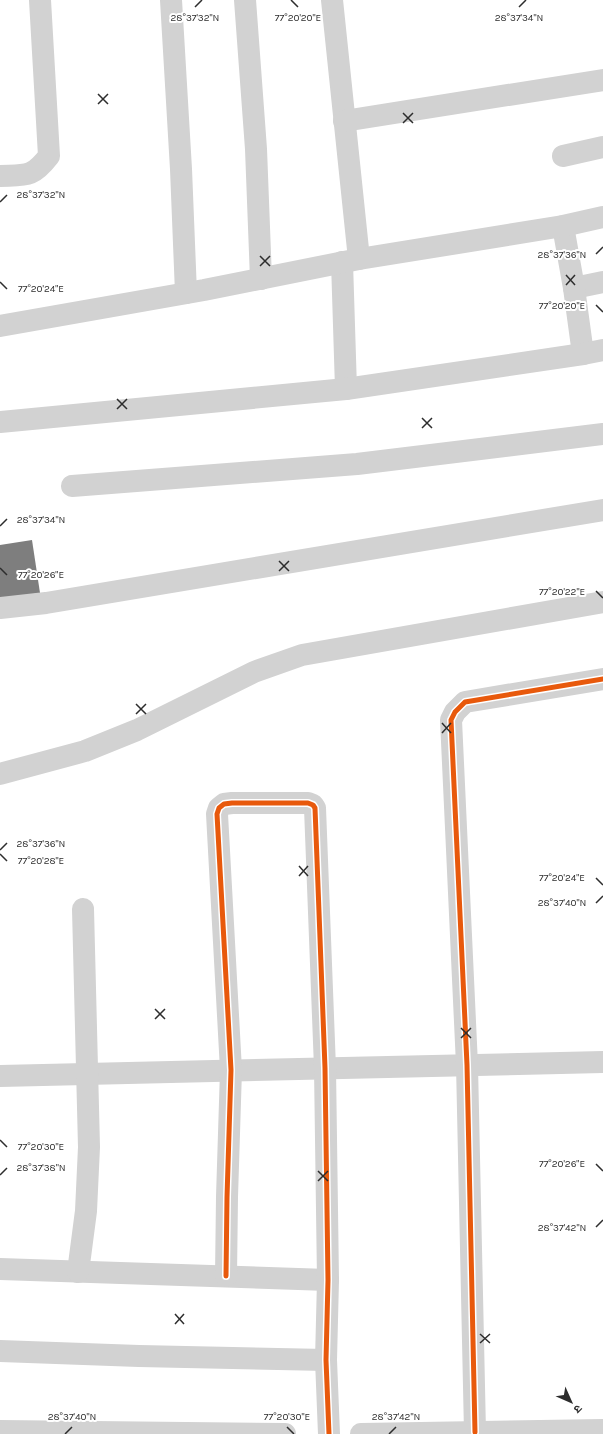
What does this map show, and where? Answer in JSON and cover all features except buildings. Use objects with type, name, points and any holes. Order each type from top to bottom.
[{"type":"street","points":[[0,176],[29,174],[40,167],[49,156],[40,0]]},
{"type":"street","points":[[171,0],[181,169],[186,293]]},
{"type":"street","points":[[244,0],[256,150],[261,279]]},
{"type":"street","points":[[332,0],[344,121],[350,261],[346,389]]},
{"type":"street","points":[[344,121],[603,80]]},
{"type":"street","points":[[563,156],[603,147]]},
{"type":"street","points":[[0,326],[186,293],[350,261],[563,226],[603,217]]},
{"type":"street","points":[[0,422],[346,389],[593,352],[574,288],[563,226]]},
{"type":"street","points":[[574,288],[603,282]]},
{"type":"street","points":[[72,486],[357,464],[603,434]]},
{"type":"street","points":[[0,608],[46,603],[603,510]]},
{"type":"street","points":[[0,774],[85,751],[137,730],[254,672],[302,655],[603,602]]},
{"type":"street","points":[[475,1432],[467,1065],[451,720],[455,712],[465,702],[603,679]]},
{"type":"street","points":[[226,1276],[227,1197],[232,1070],[217,814],[219,808],[224,804],[232,803],[308,803],[316,808],[325,1068],[328,1280],[326,1360],[329,1434]]},
{"type":"street","points":[[78,1272],[86,1211],[89,1147],[83,909]]},
{"type":"street","points":[[0,1076],[603,1062]]},
{"type":"street","points":[[0,1269],[328,1280]]},
{"type":"street","points":[[0,1351],[326,1360]]},
{"type":"street","points":[[361,1434],[603,1430]]},
{"type":"street","points":[[0,1431],[285,1434]]},
{"type":"cycle path","points":[[475,1432],[467,1065],[451,720],[455,712],[465,702],[603,679]]},
{"type":"cycle path","points":[[226,1276],[231,1070],[217,814],[219,808],[224,804],[232,803],[308,803],[313,805],[315,808],[325,1068],[328,1280],[326,1360],[329,1434]]}]
